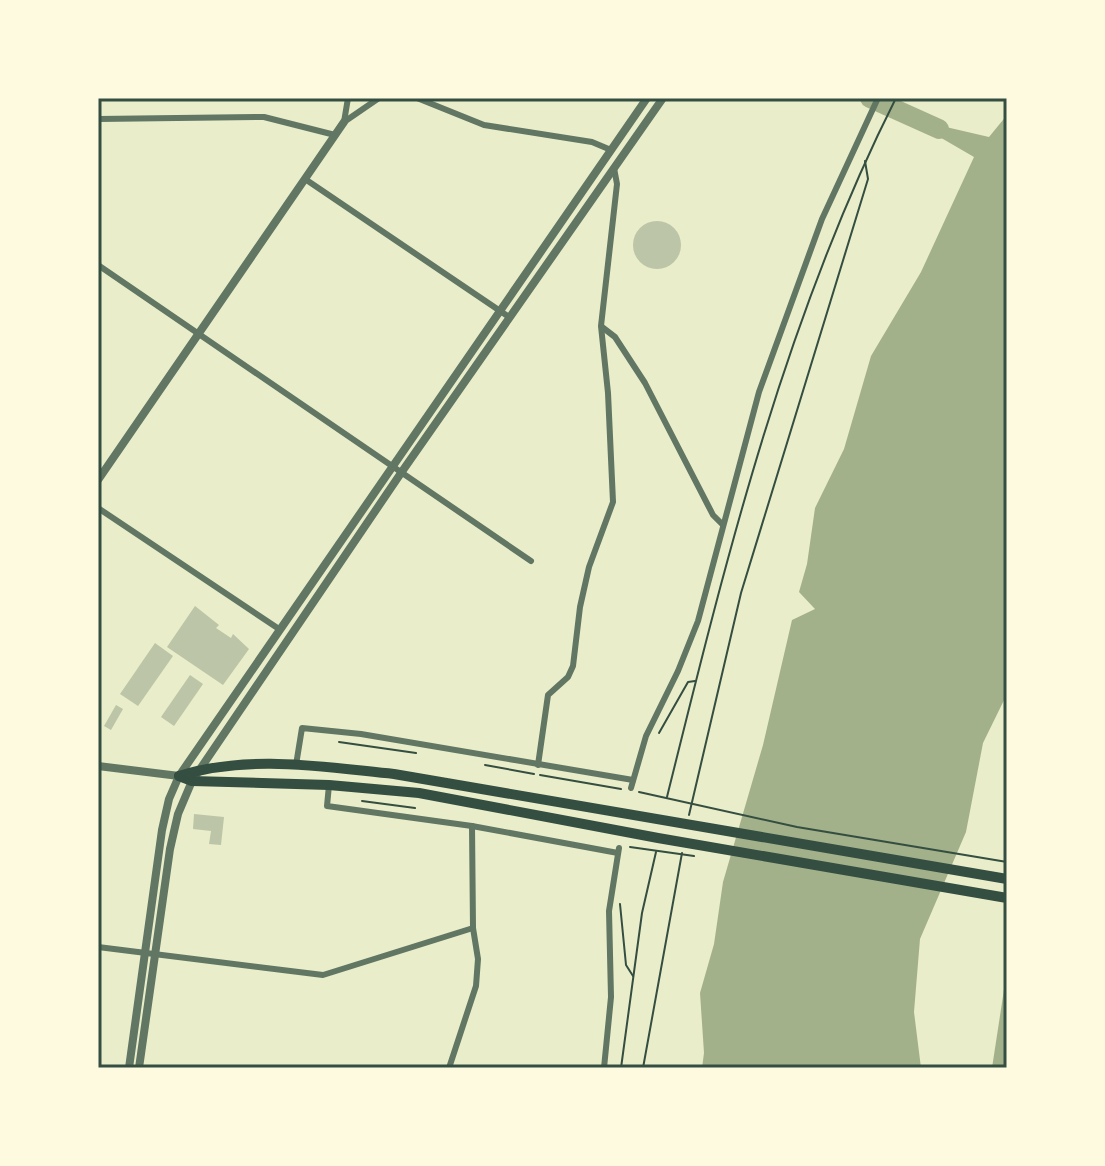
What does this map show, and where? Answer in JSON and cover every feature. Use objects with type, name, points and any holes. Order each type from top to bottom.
[{"type":"main road","points":[[179,776],[239,763],[394,774],[1007,879]]},
{"type":"main road","points":[[179,776],[192,781],[388,789],[1007,898]]},
{"type":"street","points":[[344,122],[348,98]]},
{"type":"street","points":[[98,480],[344,122],[379,98]]},
{"type":"street","points":[[417,98],[484,125],[592,142],[611,150]]},
{"type":"street","points":[[129,1068],[164,820],[179,776],[647,98]]},
{"type":"street","points":[[139,1068],[174,831],[192,781],[401,473],[663,98]]},
{"type":"street","points":[[296,765],[302,728],[361,734],[538,765],[634,787],[646,736],[698,621],[759,392],[822,219],[878,98]]},
{"type":"street","points":[[98,119],[264,117],[335,135]]},
{"type":"street","points":[[538,765],[548,695],[568,677],[573,666],[586,580],[613,502],[608,393],[601,326],[617,184],[614,168]]},
{"type":"street","points":[[305,179],[509,317]]},
{"type":"street","points":[[98,265],[531,561]]},
{"type":"street","points":[[601,326],[615,337],[645,383],[713,515],[722,524]]},
{"type":"street","points":[[98,508],[279,629]]},
{"type":"street","points":[[98,766],[179,776]]},
{"type":"street","points":[[329,785],[327,806],[619,850],[609,911],[611,997],[604,1068]]},
{"type":"street","points":[[449,1068],[476,986],[478,959],[473,928],[472,826]]},
{"type":"street","points":[[98,947],[323,975],[473,928]]},
{"type":"path","points":[[667,797],[762,439],[815,287],[865,161],[896,98]]},
{"type":"path","points":[[687,826],[741,593],[868,179],[865,161]]},
{"type":"path","points":[[653,742],[688,682],[697,680]]},
{"type":"path","points":[[340,742],[419,754]]},
{"type":"path","points":[[481,764],[621,789]]},
{"type":"path","points":[[634,787],[797,827],[1007,862]]},
{"type":"path","points":[[643,1068],[684,841]]},
{"type":"path","points":[[621,1068],[642,913],[656,851]]},
{"type":"path","points":[[619,894],[626,965],[633,977]]},
{"type":"shaded area","points":[[916,114],[946,127],[989,137],[1007,115],[1007,694],[983,743],[966,832],[920,939],[914,1012],[921,1068],[702,1068],[700,993],[714,944],[723,882],[763,745],[792,620],[815,609],[799,592],[807,564],[815,508],[844,449],[871,356],[921,272],[974,157],[912,121]]},
{"type":"shaded area","points":[[1007,970],[1007,1068],[992,1068]]},
{"type":"building","points":[[657,221],[674,228],[681,245],[674,262],[657,269],[640,262],[633,245],[640,228]]},
{"type":"building","points":[[195,606],[219,625],[216,628],[231,638],[233,634],[249,649],[223,685],[167,647]]},
{"type":"building","points":[[155,643],[173,656],[138,706],[120,694]]},
{"type":"building","points":[[190,675],[203,684],[174,726],[161,717]]},
{"type":"building","points":[[116,705],[123,709],[111,730],[104,726]]},
{"type":"building","points":[[194,814],[224,817],[221,845],[209,844],[211,831],[193,829]]},
{"type":"waterway","points":[[870,98],[939,129]]}]
